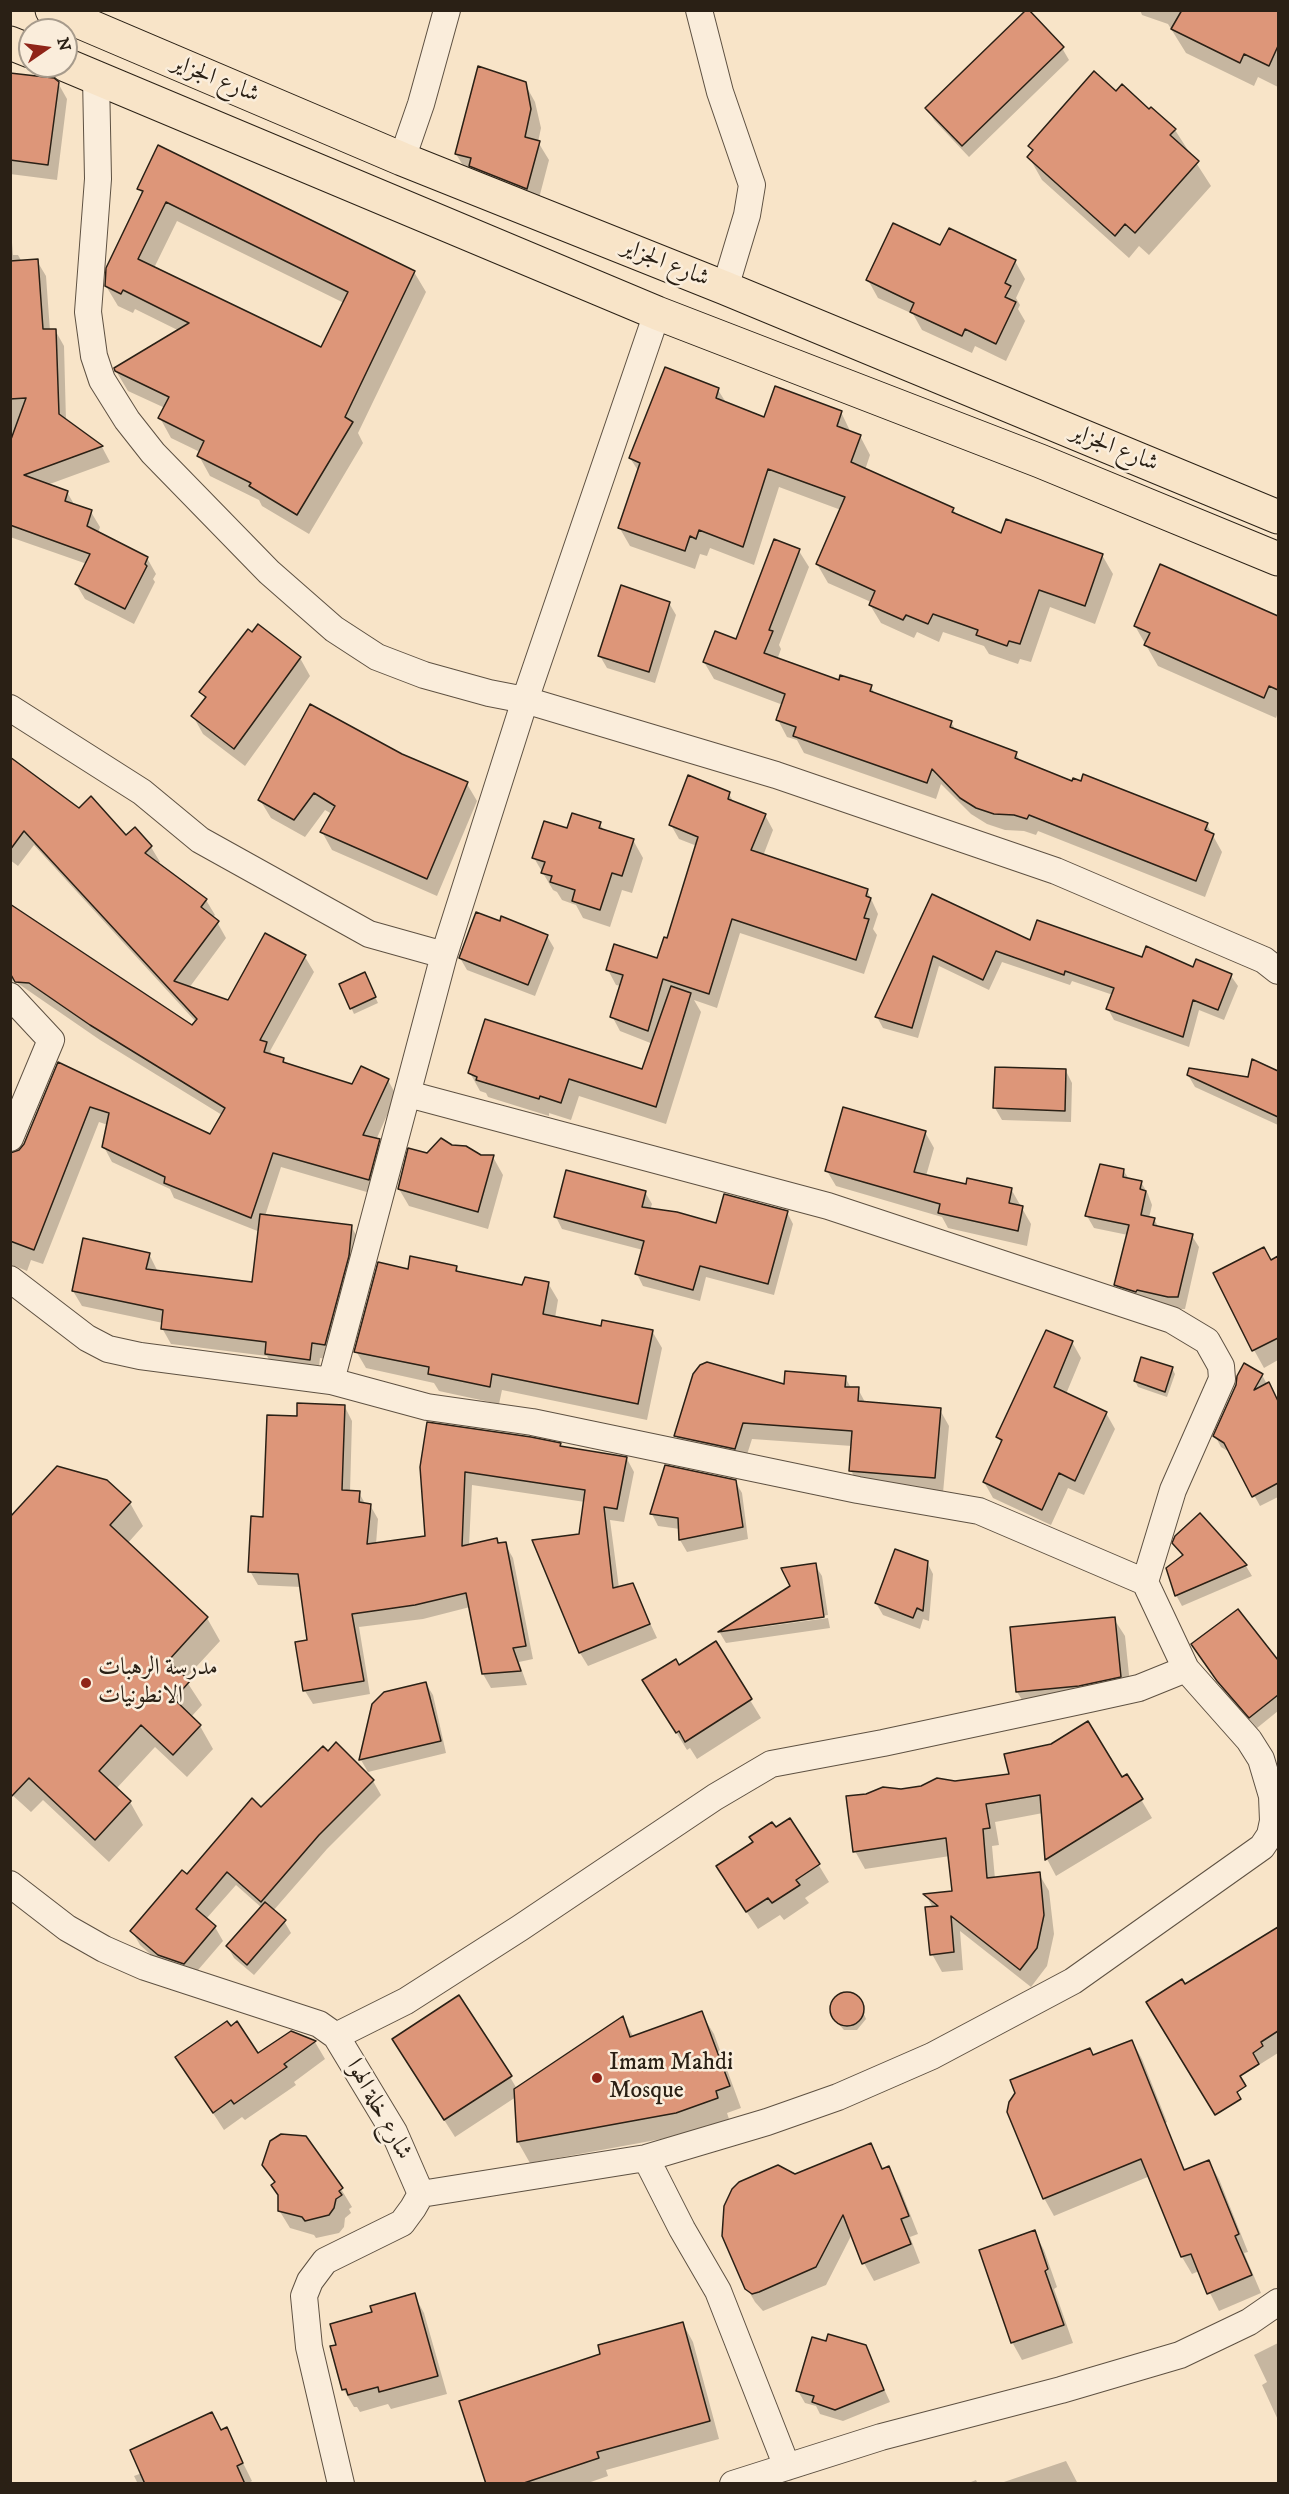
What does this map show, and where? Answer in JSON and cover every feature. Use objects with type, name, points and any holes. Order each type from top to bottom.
[{"type":"main road","name":"شارع الجزاير","points":[[52,10],[402,159],[725,288],[1278,517]]},
{"type":"main road","name":"شارع الجزاير","points":[[78,70],[657,313],[1040,461],[1278,559]]},
{"type":"street","points":[[402,159],[422,104],[447,10]]},
{"type":"street","points":[[699,10],[720,92],[752,185],[747,215],[725,288]]},
{"type":"street","points":[[96,77],[98,179],[88,312],[94,356],[102,380],[127,420],[153,453],[222,526],[307,608],[334,629],[377,657],[424,675],[489,693],[525,700],[776,776],[1056,871],[1264,960],[1278,971]]},
{"type":"street","points":[[331,1381],[444,955],[525,700],[657,313]]},
{"type":"street","points":[[10,708],[142,792],[200,840],[369,934],[444,955]]},
{"type":"street","points":[[10,996],[51,1040],[10,1138]]},
{"type":"street","points":[[408,1094],[828,1206],[1172,1320],[1207,1341],[1221,1366],[1222,1379],[1173,1490],[1145,1582]]},
{"type":"street","points":[[10,1279],[87,1338],[108,1349],[140,1356],[331,1381],[427,1407],[532,1422],[858,1490],[980,1511],[1145,1582],[1186,1668],[1250,1740],[1261,1759],[1272,1796],[1273,1821],[1270,1835],[1262,1847],[1073,1981],[932,2056],[827,2101],[767,2122],[646,2158],[421,2194],[402,2223],[325,2261],[310,2281],[304,2296],[309,2347],[341,2484]]},
{"type":"street","points":[[336,2036],[406,2001],[520,1928],[715,1797],[771,1764],[883,1743],[1138,1688],[1186,1668]]},
{"type":"street","name":"شارع خلة الهوا","points":[[10,1884],[67,1928],[104,1949],[145,1967],[319,2024],[336,2036],[394,2132],[421,2194]]},
{"type":"street","points":[[646,2158],[721,2298],[787,2466]]},
{"type":"street","points":[[733,2484],[929,2423],[1060,2390],[1180,2355],[1249,2322],[1278,2301]]},
{"type":"building","points":[[1026,10],[1029,10],[1064,47],[962,146],[925,108]]},
{"type":"building","points":[[1182,10],[1278,10],[1278,46],[1269,66],[1244,54],[1240,63],[1171,29]]},
{"type":"building","points":[[478,66],[526,82],[531,109],[525,137],[540,141],[527,189],[469,166],[471,158],[455,154]]},
{"type":"building","points":[[1094,71],[1116,91],[1122,84],[1149,109],[1151,107],[1176,129],[1170,135],[1199,161],[1135,233],[1125,224],[1115,236],[1027,157],[1033,150],[1028,146]]},
{"type":"building","points":[[10,73],[18,74],[18,78],[54,78],[59,82],[48,165],[10,160]]},
{"type":"building","points":[[158,145],[415,271],[345,417],[353,422],[297,515],[249,486],[251,483],[197,456],[204,441],[158,418],[169,397],[115,371],[114,368],[189,323],[123,290],[121,294],[105,286],[106,268],[143,191],[137,189]],"holes":[[[166,202],[348,292],[321,347],[138,259]]]},
{"type":"building","points":[[893,223],[940,245],[949,228],[1016,260],[1005,283],[1011,286],[1005,297],[1016,302],[996,344],[965,329],[962,336],[910,312],[914,303],[866,280]]},
{"type":"building","points":[[38,259],[43,329],[56,329],[59,414],[103,446],[24,475],[68,491],[65,501],[92,510],[87,526],[148,557],[145,564],[147,566],[125,609],[75,584],[90,554],[10,525],[10,442],[26,398],[10,399],[10,261]]},
{"type":"building","points":[[665,367],[719,388],[716,398],[764,417],[775,386],[842,411],[837,426],[861,435],[851,462],[954,508],[952,512],[1001,533],[1006,519],[1103,554],[1085,606],[1039,590],[1020,644],[1009,641],[1007,646],[976,635],[978,630],[933,614],[928,624],[906,615],[903,620],[869,605],[875,591],[816,564],[845,497],[768,469],[743,547],[699,530],[696,539],[690,536],[685,551],[618,528],[640,463],[629,458]]},
{"type":"building","points":[[774,539],[800,549],[769,630],[773,631],[764,653],[839,680],[840,675],[872,685],[870,691],[952,721],[950,727],[1017,752],[1015,758],[1072,781],[1073,778],[1081,781],[1083,774],[1208,823],[1205,830],[1214,834],[1196,881],[1029,815],[1027,819],[1014,815],[994,814],[976,808],[960,798],[932,769],[927,783],[793,736],[796,727],[776,720],[785,694],[703,662],[715,631],[736,639]]},
{"type":"building","points":[[1160,564],[1278,616],[1278,690],[1269,686],[1264,698],[1144,645],[1150,633],[1134,626]]},
{"type":"building","points":[[621,585],[670,602],[649,672],[598,656]]},
{"type":"building","points":[[258,624],[301,657],[234,749],[191,716],[206,697],[199,692],[248,629],[252,632]]},
{"type":"building","points":[[310,704],[402,754],[468,782],[427,879],[320,832],[335,806],[314,793],[294,820],[258,800]]},
{"type":"building","points":[[10,757],[79,808],[91,796],[126,835],[135,827],[152,846],[145,853],[207,899],[201,907],[219,921],[174,981],[228,1000],[265,933],[306,955],[260,1040],[267,1042],[264,1052],[284,1058],[283,1062],[352,1084],[361,1066],[389,1079],[363,1135],[380,1139],[369,1180],[273,1153],[251,1218],[164,1183],[165,1177],[102,1147],[109,1113],[90,1107],[34,1250],[10,1241],[10,1153],[19,1150],[24,1144],[58,1062],[210,1134],[225,1108],[90,1025],[29,983],[15,982],[10,973],[10,904],[192,1025],[197,1019],[24,831],[10,850]]},
{"type":"building","points":[[688,775],[730,792],[728,799],[766,814],[751,850],[868,889],[866,896],[871,898],[864,918],[869,919],[856,960],[732,919],[709,994],[663,979],[648,1031],[610,1017],[623,975],[606,970],[614,944],[657,958],[664,937],[667,938],[698,837],[669,825]]},
{"type":"building","points":[[572,813],[601,822],[599,828],[634,839],[622,876],[612,873],[600,910],[572,901],[575,890],[550,882],[552,876],[541,873],[545,862],[532,858],[544,821],[567,828]]},
{"type":"building","points":[[932,894],[1030,940],[1037,920],[1142,957],[1146,946],[1193,967],[1196,959],[1232,974],[1218,1010],[1193,1000],[1183,1037],[1106,1009],[1114,988],[1065,971],[1064,975],[996,951],[983,980],[933,956],[912,1028],[875,1017]]},
{"type":"building","points":[[476,912],[500,921],[501,916],[548,935],[528,985],[459,958]]},
{"type":"building","points":[[365,972],[376,997],[350,1009],[339,984]]},
{"type":"building","points":[[671,986],[691,993],[656,1107],[569,1079],[561,1103],[540,1096],[539,1099],[476,1080],[477,1077],[468,1073],[485,1019],[642,1069]]},
{"type":"building","points":[[1252,1059],[1278,1071],[1278,1117],[1187,1075],[1189,1068],[1248,1077]]},
{"type":"building","points":[[995,1067],[1066,1069],[1065,1111],[993,1108]]},
{"type":"building","points":[[843,1107],[926,1131],[914,1172],[966,1184],[967,1178],[1012,1188],[1009,1203],[1023,1206],[1018,1231],[938,1213],[940,1204],[825,1171]]},
{"type":"building","points":[[441,1138],[452,1145],[466,1146],[481,1155],[494,1155],[478,1212],[398,1189],[408,1148],[427,1153]]},
{"type":"building","points":[[1100,1164],[1124,1169],[1123,1177],[1142,1181],[1140,1189],[1146,1191],[1141,1215],[1155,1218],[1153,1225],[1193,1234],[1178,1297],[1137,1290],[1136,1292],[1114,1285],[1129,1225],[1085,1216]]},
{"type":"building","points":[[566,1170],[646,1191],[642,1207],[677,1212],[716,1223],[724,1194],[788,1211],[768,1284],[700,1266],[693,1290],[635,1274],[644,1241],[554,1217]]},
{"type":"building","points":[[260,1214],[352,1225],[349,1256],[325,1345],[312,1343],[310,1360],[265,1354],[266,1342],[161,1329],[163,1310],[72,1291],[83,1238],[150,1253],[146,1269],[252,1282]]},
{"type":"building","points":[[1264,1247],[1271,1260],[1278,1256],[1278,1338],[1252,1351],[1213,1273]]},
{"type":"building","points":[[410,1256],[457,1266],[456,1271],[522,1285],[525,1277],[549,1282],[543,1314],[601,1326],[602,1320],[653,1330],[638,1404],[492,1374],[490,1387],[428,1374],[429,1367],[354,1352],[378,1262],[408,1269]]},
{"type":"building","points":[[1046,1330],[1073,1341],[1054,1387],[1107,1412],[1075,1481],[1059,1473],[1042,1510],[983,1482],[1002,1440],[996,1437]]},
{"type":"building","points":[[1141,1357],[1173,1367],[1165,1392],[1134,1381]]},
{"type":"building","points":[[707,1362],[784,1384],[785,1371],[846,1376],[845,1387],[859,1387],[858,1401],[941,1408],[935,1478],[849,1471],[852,1431],[743,1423],[735,1449],[674,1436],[693,1374],[700,1365]]},
{"type":"building","points":[[1244,1363],[1263,1374],[1254,1390],[1269,1382],[1278,1401],[1278,1483],[1252,1497],[1224,1443],[1213,1436]]},
{"type":"building","points":[[297,1403],[345,1405],[342,1490],[360,1491],[359,1502],[371,1504],[367,1544],[425,1536],[420,1467],[427,1422],[531,1437],[561,1443],[560,1446],[627,1457],[617,1509],[604,1507],[613,1588],[633,1583],[650,1624],[579,1653],[532,1540],[579,1534],[585,1490],[465,1472],[462,1546],[497,1538],[498,1543],[506,1542],[526,1646],[513,1648],[521,1671],[482,1674],[466,1593],[415,1605],[352,1614],[364,1681],[303,1691],[295,1642],[307,1640],[298,1574],[248,1572],[251,1516],[263,1517],[267,1415],[297,1416]]},
{"type":"building","points":[[665,1465],[736,1480],[743,1527],[679,1540],[678,1518],[650,1514]]},
{"type":"building","points":[[57,1466],[107,1480],[131,1502],[110,1525],[208,1617],[168,1661],[190,1681],[174,1699],[201,1725],[173,1755],[141,1725],[99,1771],[131,1801],[95,1840],[29,1778],[10,1798],[10,1517]]},
{"type":"building","points":[[1200,1513],[1247,1565],[1175,1596],[1166,1568],[1183,1555],[1172,1543],[1175,1536]]},
{"type":"building","points":[[895,1549],[928,1561],[923,1611],[917,1608],[913,1618],[875,1603]]},
{"type":"building","points":[[816,1563],[824,1617],[718,1632],[790,1586],[781,1568]]},
{"type":"building","points":[[1238,1609],[1278,1660],[1278,1695],[1249,1718],[1217,1681],[1191,1644]]},
{"type":"building","points":[[1115,1617],[1121,1677],[1079,1686],[1016,1692],[1010,1627]]},
{"type":"building","points":[[716,1641],[752,1699],[685,1742],[679,1731],[676,1733],[642,1680],[676,1659],[679,1665]]},
{"type":"building","points":[[426,1682],[441,1741],[359,1760],[372,1704],[384,1692]]},
{"type":"building","points":[[1088,1721],[1122,1777],[1127,1774],[1143,1799],[1045,1860],[1040,1795],[986,1804],[990,1828],[983,1829],[987,1878],[1040,1872],[1044,1915],[1037,1948],[1020,1970],[951,1916],[954,1952],[930,1955],[925,1907],[938,1906],[923,1894],[952,1891],[946,1838],[853,1852],[846,1796],[866,1794],[883,1787],[901,1789],[921,1786],[937,1778],[955,1781],[1009,1774],[1004,1754],[1051,1744]]},
{"type":"building","points":[[336,1742],[374,1780],[319,1835],[261,1902],[227,1872],[196,1909],[216,1926],[184,1964],[158,1955],[130,1931],[182,1870],[187,1874],[252,1798],[261,1807],[323,1746],[328,1751]]},
{"type":"building","points":[[790,1818],[820,1864],[796,1880],[800,1885],[772,1903],[768,1898],[746,1912],[716,1866],[753,1842],[749,1837],[772,1822],[776,1827]]},
{"type":"building","points":[[265,1902],[286,1920],[247,1965],[226,1946]]},
{"type":"building","points":[[1278,1927],[1278,2031],[1261,2042],[1263,2046],[1253,2053],[1259,2064],[1240,2076],[1246,2086],[1237,2092],[1241,2099],[1215,2115],[1146,2002],[1182,1979],[1185,1984]]},
{"type":"building","points":[[847,1992],[859,1997],[864,2009],[859,2021],[847,2026],[835,2021],[830,2009],[835,1997]]},
{"type":"building","points":[[459,1995],[512,2076],[444,2120],[392,2039]]},
{"type":"building","points":[[702,2011],[730,2086],[716,2091],[718,2098],[676,2113],[517,2142],[514,2089],[623,2016],[630,2037]]},
{"type":"building","points":[[227,2021],[231,2026],[237,2021],[258,2053],[291,2031],[316,2041],[284,2064],[287,2067],[234,2104],[231,2100],[213,2113],[175,2057]]},
{"type":"building","points":[[1132,2040],[1184,2170],[1209,2160],[1239,2234],[1235,2236],[1252,2275],[1207,2294],[1191,2254],[1181,2257],[1141,2159],[1043,2199],[1007,2112],[1009,2102],[1015,2093],[1010,2080],[1090,2048],[1093,2055]]},
{"type":"building","points":[[281,2134],[306,2136],[343,2188],[339,2191],[342,2195],[336,2199],[329,2215],[305,2221],[302,2217],[278,2211],[278,2195],[271,2185],[275,2182],[262,2165],[270,2141]]},
{"type":"building","points":[[871,2143],[882,2169],[889,2166],[909,2216],[901,2219],[911,2244],[862,2264],[843,2215],[816,2267],[759,2292],[752,2294],[745,2289],[722,2236],[724,2206],[732,2189],[739,2182],[778,2165],[795,2174]]},
{"type":"building","points":[[1035,2230],[1048,2269],[1045,2271],[1064,2325],[1011,2343],[979,2250]]},
{"type":"building","points":[[415,2293],[438,2376],[379,2392],[378,2387],[348,2395],[346,2389],[342,2390],[330,2346],[336,2345],[330,2324],[372,2312],[370,2306]]},
{"type":"building","points":[[683,2322],[710,2421],[597,2452],[599,2458],[521,2484],[486,2484],[459,2401],[600,2354],[598,2345]]},
{"type":"building","points":[[828,2334],[866,2345],[884,2390],[835,2410],[812,2402],[814,2396],[796,2391],[812,2337],[826,2341]]},
{"type":"building","points":[[212,2412],[221,2430],[227,2427],[243,2463],[237,2466],[245,2484],[145,2484],[130,2450]]},
{"type":"place","name":"مدرسة الرهبات الانطونيات","points":[[86,1683]]},
{"type":"place","name":"Imam Mahdi Mosque","points":[[597,2078]]}]
